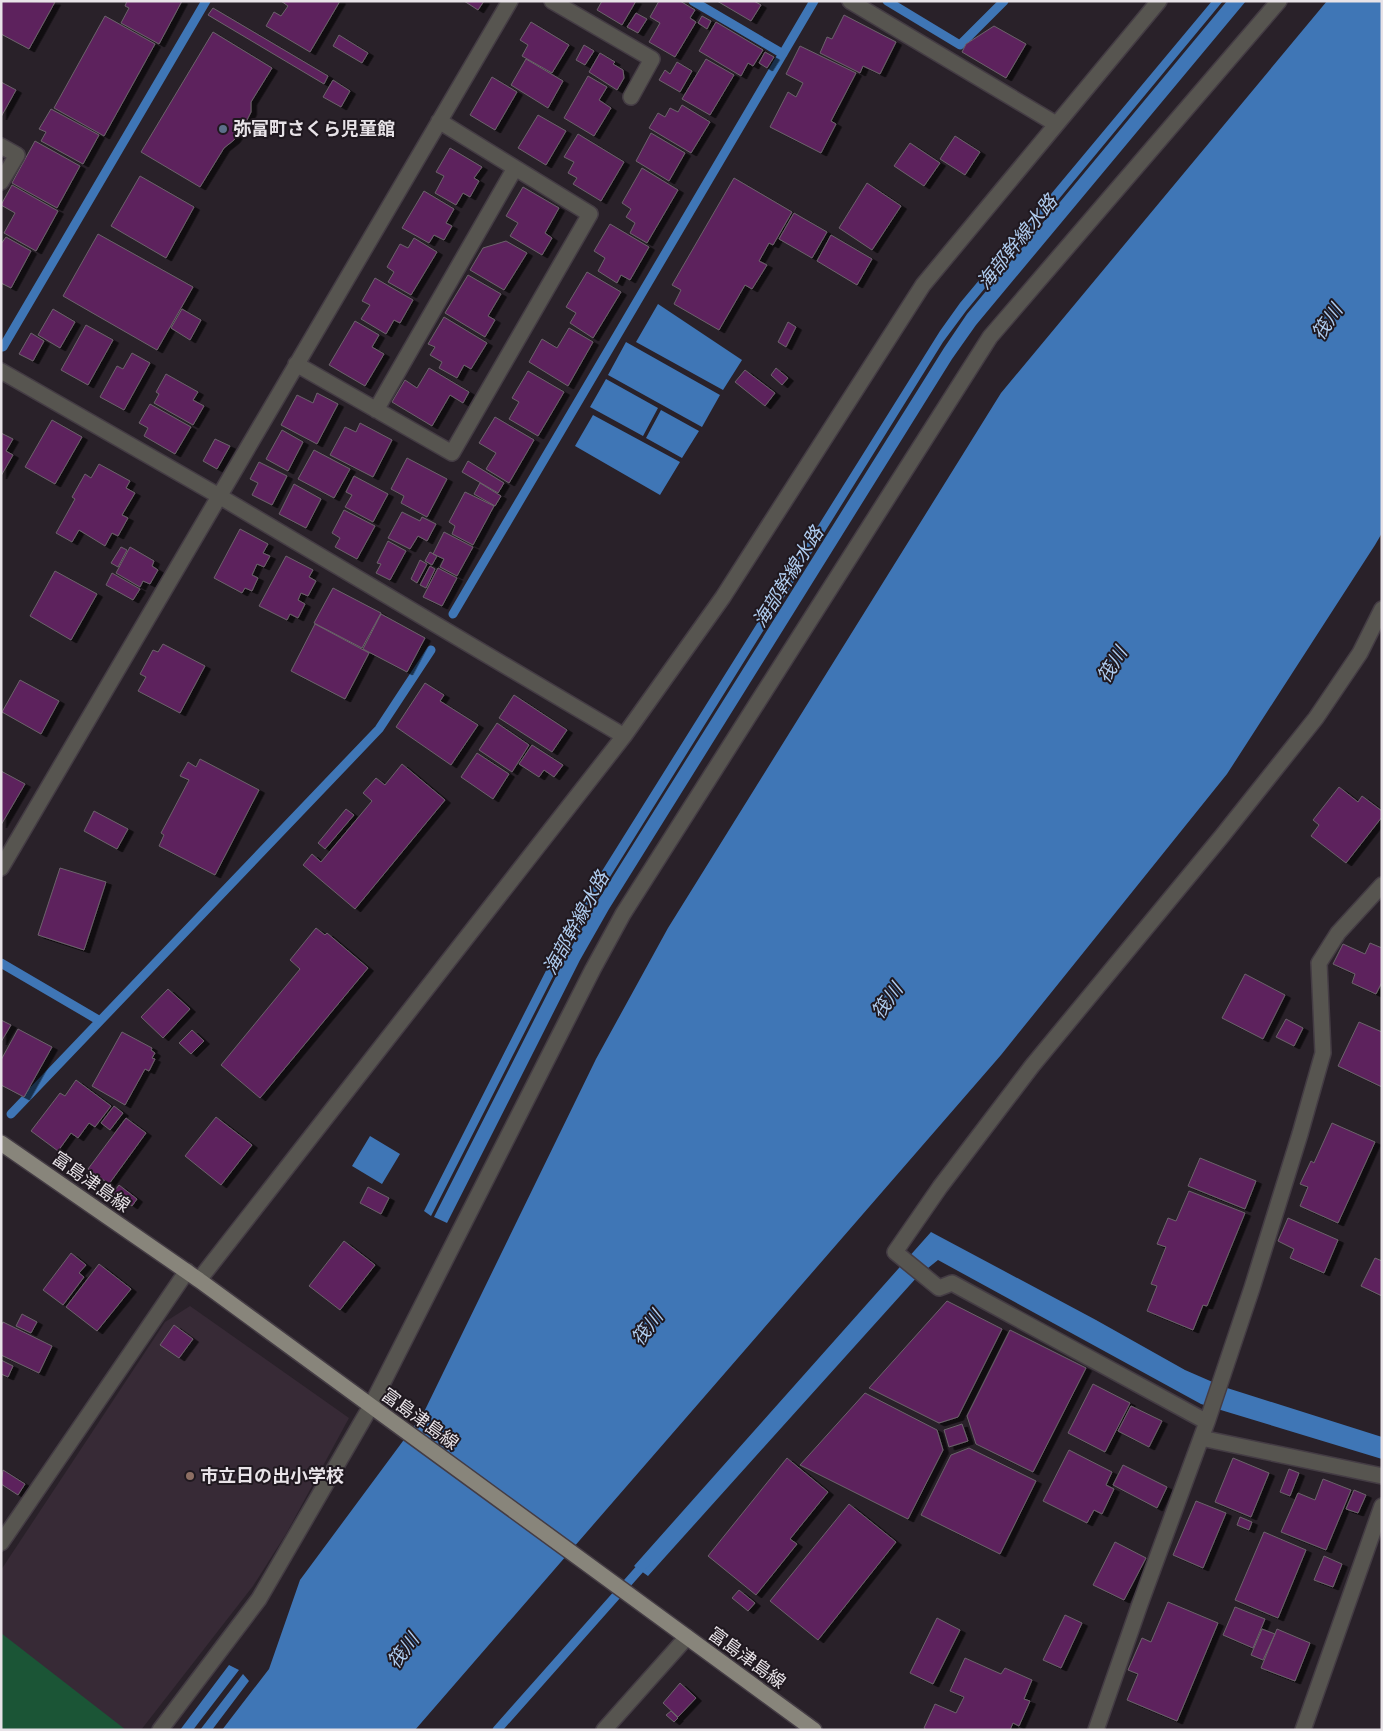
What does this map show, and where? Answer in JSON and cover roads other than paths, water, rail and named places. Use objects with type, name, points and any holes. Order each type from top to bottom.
[{"type":"main road","name":"富島津島線","points":[[1,1142],[193,1276],[814,1730]]},
{"type":"street","points":[[1,868],[510,1]]},
{"type":"street","points":[[552,1],[652,60],[631,97]]},
{"type":"street","points":[[850,1],[1056,124]]},
{"type":"street","points":[[1,1543],[193,1276],[624,736],[723,597],[923,285],[1159,1]]},
{"type":"street","points":[[160,1730],[259,1599],[371,1406],[588,978],[623,914],[990,338],[1279,1]]},
{"type":"street","points":[[296,364],[452,453],[590,214],[439,121]]},
{"type":"street","points":[[1,146],[17,155],[1,182]]},
{"type":"street","points":[[376,410],[515,168]]},
{"type":"street","points":[[1,371],[219,496],[624,736]]},
{"type":"street","points":[[1209,1417],[952,1284],[939,1288],[895,1252],[940,1187],[1032,1066],[1222,836],[1316,718],[1360,653],[1382,609]]},
{"type":"street","points":[[1096,1730],[1209,1417],[1295,1152],[1323,1053],[1319,963],[1338,933],[1380,891]]},
{"type":"street","points":[[1201,1438],[1382,1476]]},
{"type":"street","points":[[1303,1730],[1382,1506]]},
{"type":"street","points":[[604,1730],[687,1637]]},
{"type":"water","name":"海部幹線水路","points":[[1212,1],[1223,1],[966,311],[943,342],[595,901],[566,951],[431,1216],[424,1211],[559,945],[587,895],[940,331],[960,303]]},
{"type":"water","points":[[1227,1],[1246,1],[976,325],[952,359],[609,909],[580,960],[447,1223],[434,1217],[568,953],[597,902],[944,348],[967,314]]},
{"type":"water","name":"筏川","points":[[1327,1],[1382,1],[1382,533],[1375,545],[1227,774],[1001,1055],[415,1730],[222,1730],[269,1669],[300,1580],[423,1414],[596,1059],[668,928],[1001,393]]},
{"type":"water","points":[[658,304],[742,360],[723,390],[636,342]]},
{"type":"water","points":[[626,342],[720,395],[702,427],[608,375]]},
{"type":"water","points":[[606,379],[658,408],[643,436],[590,407]]},
{"type":"water","points":[[661,410],[699,431],[682,458],[646,438]]},
{"type":"water","points":[[593,415],[680,462],[660,495],[575,446]]},
{"type":"water","points":[[370,1136],[400,1154],[382,1184],[352,1166]]},
{"type":"water","points":[[931,1232],[1185,1370],[1224,1387],[1382,1437],[1382,1459],[1201,1404],[938,1260],[918,1276],[648,1576],[634,1566]]},
{"type":"water","points":[[229,1665],[239,1670],[193,1730],[180,1730]]},
{"type":"water","points":[[243,1674],[249,1681],[212,1730],[200,1730]]},
{"type":"waterway","points":[[3,347],[206,1]]},
{"type":"waterway","points":[[693,1],[783,54]]},
{"type":"waterway","points":[[453,614],[814,1]]},
{"type":"waterway","points":[[887,1],[960,45],[1004,1]]},
{"type":"waterway","points":[[11,1114],[379,729],[431,650]]},
{"type":"waterway","points":[[1,963],[100,1021]]},
{"type":"waterway","points":[[497,1730],[646,1562]]},
{"type":"place","name":"弥富町さくら児童館","points":[[223,129]]},
{"type":"place","name":"市立日の出小学校","points":[[190,1476]]}]
